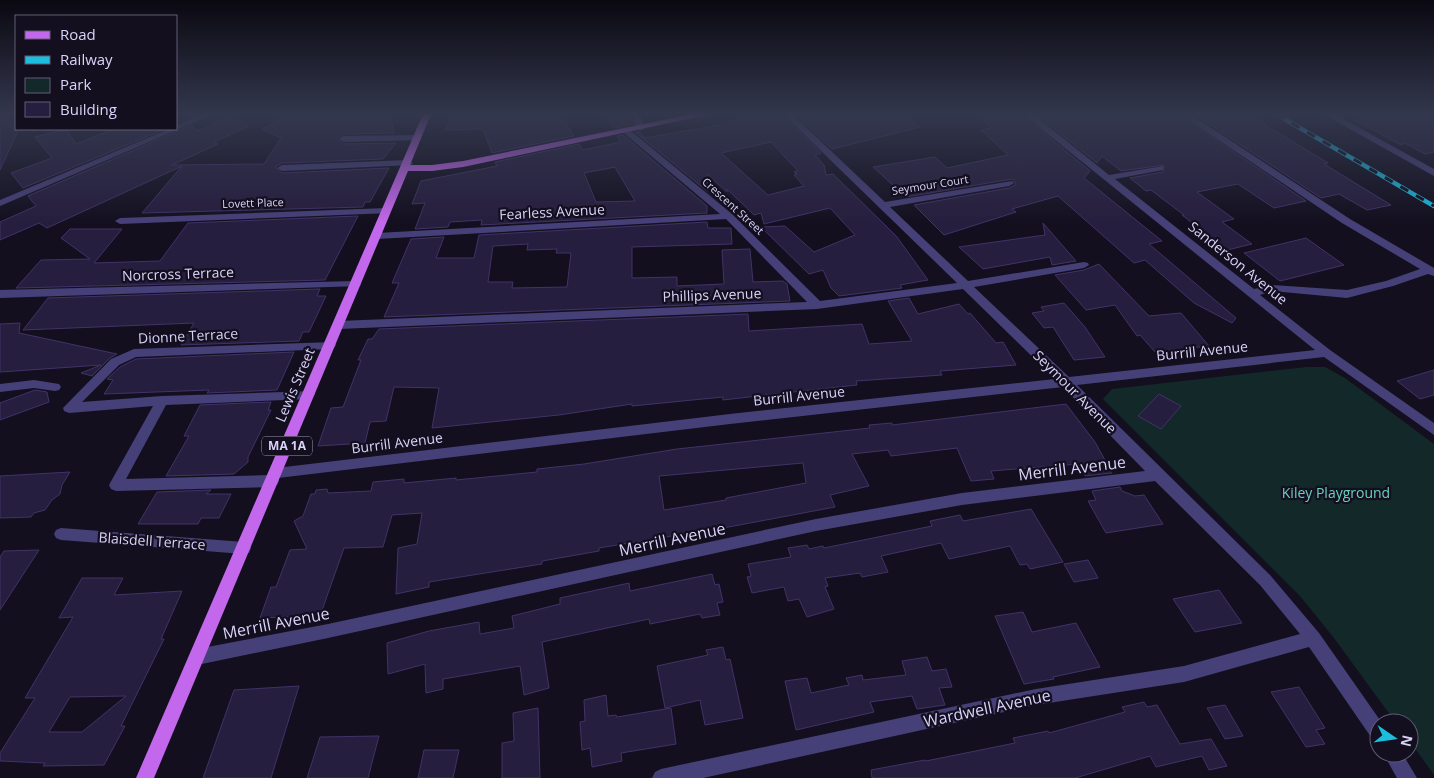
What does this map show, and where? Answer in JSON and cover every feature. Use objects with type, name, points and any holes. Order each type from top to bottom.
[{"type":"main road","name":"Lewis Street","points":[[145,778],[413,150]]},
{"type":"main road","points":[[407,166],[454,165],[526,150]]},
{"type":"street","points":[[0,203],[125,150]]},
{"type":"street","name":"Crescent Street","points":[[650,150],[729,216],[817,305]]},
{"type":"street","name":"Seymour Avenue","points":[[826,150],[1065,381],[1266,580],[1313,638],[1369,719]]},
{"type":"street","name":"Sanderson Avenue","points":[[1072,150],[1326,353],[1434,430]]},
{"type":"street","points":[[1239,150],[1346,221],[1431,271]]},
{"type":"street","points":[[1393,150],[1434,173]]},
{"type":"street","points":[[282,168],[407,166]]},
{"type":"street","points":[[1107,178],[1160,168]]},
{"type":"street","name":"Seymour Court","points":[[884,205],[1009,183]]},
{"type":"street","name":"Lovett Place","points":[[120,220],[388,210]]},
{"type":"street","name":"Fearless Avenue","points":[[377,236],[729,216]]},
{"type":"street","name":"Phillips Avenue","points":[[338,325],[817,305],[965,285],[1084,265]]},
{"type":"street","points":[[1253,293],[1272,288],[1347,294],[1431,271]]},
{"type":"street","name":"Norcross Terrace","points":[[0,294],[356,284]]},
{"type":"street","name":"Dionne Terrace","points":[[162,401],[69,408],[115,362],[134,353],[330,345]]},
{"type":"street","name":"Burrill Avenue","points":[[162,401],[116,485],[274,477],[1065,381],[1326,353]]},
{"type":"street","points":[[0,388],[34,384],[55,387]]},
{"type":"street","points":[[162,401],[309,394]]},
{"type":"street","name":"Merrill Avenue","points":[[197,657],[816,526],[962,499],[1158,475]]},
{"type":"street","name":"Blaisdell Terrace","points":[[61,534],[244,548]]},
{"type":"street","name":"Wardwell Avenue","points":[[661,778],[1036,696],[1184,674],[1313,638]]},
{"type":"street","points":[[1398,763],[1408,778]]},
{"type":"green space","name":"Kiley Playground","points":[[1306,367],[1325,367],[1345,378],[1434,444],[1434,775],[1419,754],[1419,713],[1389,713],[1334,638],[1300,596],[1103,399],[1112,389]]},
{"type":"building","points":[[0,150],[9,150],[0,170]]},
{"type":"building","points":[[46,150],[114,150],[23,188],[11,173],[52,158]]},
{"type":"building","points":[[134,150],[204,150],[172,165],[264,164],[273,150],[390,150],[383,159],[282,163],[275,167],[282,173],[389,168],[370,202],[365,202],[363,207],[142,213],[182,166],[47,228],[39,223],[0,240],[0,222],[36,206],[28,196]]},
{"type":"building","points":[[491,150],[505,150],[492,153]]},
{"type":"building","points":[[550,150],[641,150],[707,206],[707,213],[481,225],[482,220],[450,222],[448,227],[415,229],[425,203],[412,204],[421,181],[497,166],[495,162]],"holes":[[[615,167],[635,201],[596,202],[584,173]]]},
{"type":"building","points":[[657,150],[733,150],[721,153],[768,195],[804,186],[794,175],[797,174],[794,172],[798,171],[779,150],[818,150],[821,153],[815,155],[824,165],[826,175],[833,174],[897,237],[928,280],[900,285],[902,288],[839,296],[831,288],[823,270],[809,274],[761,227],[785,226],[814,252],[855,235],[830,208],[764,224],[761,213],[754,215],[727,189],[727,192],[707,174],[707,191]]},
{"type":"building","points":[[1003,150],[1065,150],[1090,171],[1084,178],[1162,241],[1149,244],[1236,318],[1232,323],[1194,303],[1145,260],[1134,263],[1058,196],[1012,209],[1016,212],[944,235],[914,205],[1009,188],[1015,185],[1015,182],[1012,179],[906,197],[873,167],[935,157],[947,168],[1008,155]]},
{"type":"building","points":[[1081,150],[1231,150],[1306,201],[1274,208],[1238,184],[1197,192],[1234,219],[1222,222],[1252,244],[1223,251],[1202,235],[1206,234],[1182,215],[1184,215],[1151,190],[1146,191],[1130,178],[1163,172],[1164,165],[1121,171],[1102,156],[1097,163]]},
{"type":"building","points":[[1249,150],[1307,150],[1328,163],[1324,164],[1391,205],[1367,210],[1339,194],[1321,198]]},
{"type":"building","points":[[1418,150],[1434,150],[1434,152],[1425,154]]},
{"type":"building","points":[[358,216],[325,280],[16,288],[41,260],[90,259],[61,238],[70,229],[122,229],[94,263],[160,261],[188,223]]},
{"type":"building","points":[[707,222],[708,228],[731,228],[732,244],[632,247],[632,278],[677,277],[677,286],[724,284],[722,250],[750,249],[753,282],[783,281],[787,284],[790,301],[384,317],[399,283],[392,283],[411,239],[444,237],[436,258],[474,258],[479,235]],"holes":[[[528,244],[527,250],[557,249],[556,253],[571,253],[567,287],[512,288],[513,282],[488,282],[493,246]]]},
{"type":"building","points":[[1043,223],[1076,261],[1052,265],[1050,257],[983,269],[959,247],[1045,235]]},
{"type":"building","points":[[1306,238],[1344,265],[1280,281],[1244,253]]},
{"type":"building","points":[[1099,264],[1149,316],[1181,313],[1209,346],[1155,352],[1140,335],[1137,336],[1115,305],[1086,310],[1055,275],[1084,270]]},
{"type":"building","points":[[320,289],[317,296],[326,296],[309,332],[303,332],[299,341],[181,345],[194,323],[23,330],[48,298]]},
{"type":"building","points":[[909,298],[918,314],[959,304],[968,314],[970,313],[996,343],[1003,342],[1016,365],[940,371],[942,375],[856,381],[857,385],[723,400],[723,397],[632,406],[632,404],[559,415],[432,428],[439,388],[394,387],[386,421],[370,422],[365,443],[318,446],[331,408],[343,407],[361,360],[358,360],[368,339],[372,339],[379,329],[748,314],[749,331],[862,324],[869,344],[912,341],[888,301]]},
{"type":"building","points":[[1064,303],[1085,327],[1105,357],[1074,360],[1053,327],[1044,328],[1032,313],[1044,311],[1041,307]]},
{"type":"building","points":[[20,323],[19,333],[117,354],[110,358],[92,376],[81,373],[101,365],[0,372],[0,324]]},
{"type":"building","points":[[294,352],[277,390],[207,393],[209,390],[104,394],[113,380],[107,379],[120,367],[136,359]]},
{"type":"building","points":[[1434,370],[1434,395],[1420,399],[1397,381]]},
{"type":"building","points":[[35,390],[47,392],[49,402],[0,420],[0,403]]},
{"type":"building","points":[[1159,394],[1181,406],[1161,429],[1138,416]]},
{"type":"building","points":[[271,402],[268,410],[271,410],[248,457],[248,462],[234,474],[166,476],[189,436],[184,436],[200,405]]},
{"type":"building","points":[[1066,404],[1095,442],[1112,473],[1085,476],[1078,464],[991,471],[994,479],[971,481],[957,448],[891,456],[888,450],[852,454],[869,486],[830,495],[835,507],[702,532],[703,535],[672,541],[672,536],[599,548],[599,551],[542,561],[542,564],[429,582],[429,587],[396,594],[398,548],[417,544],[422,513],[392,515],[383,547],[344,548],[320,616],[260,618],[271,587],[276,587],[290,550],[307,549],[294,521],[303,516],[311,494],[315,494],[316,490],[327,489],[328,493],[371,491],[373,482],[404,479],[404,483],[456,478],[456,480],[537,472],[537,469],[584,464],[677,449],[870,428],[869,425],[892,423],[892,425]],"holes":[[[803,463],[806,483],[726,498],[726,500],[664,510],[659,476]]]},
{"type":"building","points":[[70,472],[62,485],[60,494],[52,500],[45,510],[34,513],[31,517],[0,518],[0,476]]},
{"type":"building","points":[[1120,487],[1122,491],[1135,496],[1144,495],[1163,524],[1106,533],[1088,501],[1096,500],[1092,491]]},
{"type":"building","points":[[211,490],[206,494],[231,494],[219,518],[201,518],[198,524],[138,524],[157,492]]},
{"type":"building","points":[[1031,509],[1063,562],[1030,569],[1027,564],[1020,565],[1010,546],[949,559],[941,543],[881,556],[888,572],[862,577],[860,573],[825,578],[828,586],[825,587],[834,609],[807,617],[799,599],[788,601],[784,587],[752,593],[747,577],[751,576],[748,564],[791,557],[788,548],[807,545],[809,549],[823,546],[824,548],[932,526],[930,521],[960,515],[963,521]]},
{"type":"building","points":[[39,550],[0,610],[0,557],[4,551]]},
{"type":"building","points":[[1088,560],[1098,578],[1074,582],[1064,564]]},
{"type":"building","points":[[712,574],[715,585],[719,584],[723,602],[717,603],[720,615],[702,618],[700,614],[650,624],[649,619],[542,642],[549,688],[524,695],[520,666],[443,679],[443,689],[426,693],[425,664],[388,674],[387,643],[429,631],[479,622],[480,634],[514,628],[512,616],[560,604],[560,598],[629,583],[630,591]]},
{"type":"building","points":[[82,578],[123,578],[114,595],[182,591],[161,639],[164,639],[121,726],[125,726],[104,765],[43,766],[45,763],[0,761],[0,753],[35,698],[25,698],[73,617],[59,618]],"holes":[[[126,696],[82,732],[49,732],[70,697]]]},
{"type":"building","points":[[1219,590],[1242,623],[1195,632],[1173,599]]},
{"type":"building","points":[[1023,612],[1032,632],[1076,623],[1100,667],[1053,677],[1054,679],[1024,684],[995,616]]},
{"type":"building","points":[[723,647],[726,660],[730,659],[743,718],[705,725],[700,700],[665,708],[657,666],[708,655],[706,650]]},
{"type":"building","points":[[927,657],[932,671],[946,669],[952,687],[939,688],[945,705],[917,709],[912,696],[870,702],[874,712],[796,730],[785,681],[807,678],[811,693],[849,685],[846,678],[862,675],[863,680],[906,675],[902,661]]},
{"type":"building","points":[[299,686],[271,778],[203,778],[234,690]]},
{"type":"building","points":[[1299,687],[1325,728],[1316,730],[1325,744],[1306,747],[1271,692]]},
{"type":"building","points":[[606,695],[608,716],[616,715],[617,717],[671,708],[676,744],[621,753],[622,761],[592,767],[590,748],[582,750],[580,722],[585,721],[584,700]]},
{"type":"building","points":[[1144,702],[1147,707],[1157,705],[1180,744],[1211,739],[1227,766],[1209,770],[1202,756],[1156,767],[1150,756],[1075,778],[872,778],[871,770],[1015,743],[1013,738],[1048,731],[1049,733],[1125,712],[1122,707]]},
{"type":"building","points":[[1225,705],[1243,736],[1225,739],[1207,708]]},
{"type":"building","points":[[538,708],[540,778],[502,778],[502,743],[514,741],[513,713]]},
{"type":"building","points":[[379,736],[368,778],[307,778],[320,737]]},
{"type":"building","points":[[424,750],[459,750],[453,778],[418,778]]},
{"type":"railway","points":[[1338,150],[1434,206]]}]
